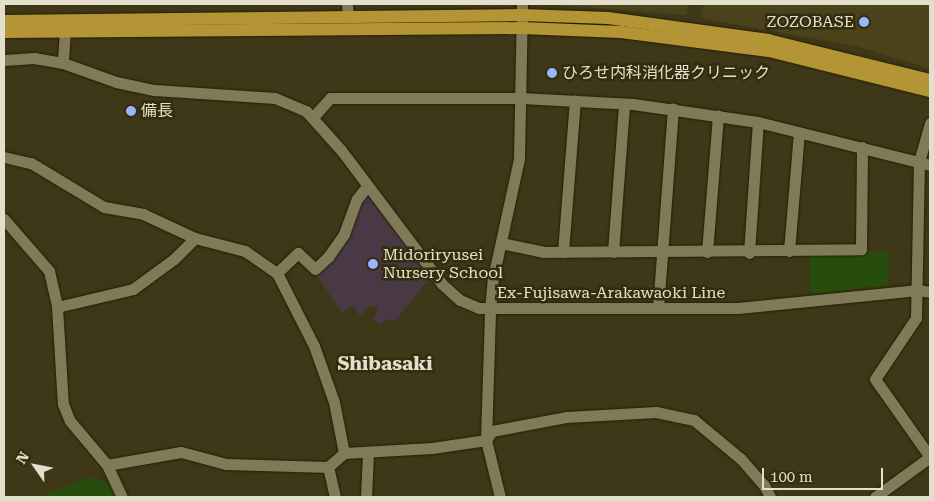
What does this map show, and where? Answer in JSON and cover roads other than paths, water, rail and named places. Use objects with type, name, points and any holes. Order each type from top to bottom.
[{"type":"main road","points":[[4,21],[522,15],[608,18],[734,34],[820,51],[930,80]]},
{"type":"main road","points":[[4,32],[522,15],[622,32],[736,45],[821,62],[930,91]]},
{"type":"street","points":[[347,4],[348,17]]},
{"type":"street","points":[[500,497],[486,440],[490,310],[493,278],[519,159],[522,15]]},
{"type":"street","points":[[63,63],[64,31]]},
{"type":"street","name":"Ex-Fujisawa-Arakawaoki Line","points":[[4,60],[34,58],[63,63],[116,82],[155,90],[275,98],[296,105],[314,116],[442,284],[466,304],[490,310],[784,306],[918,290],[930,292]]},
{"type":"street","points":[[314,116],[330,98],[521,98],[575,100],[673,109],[758,122],[925,163]]},
{"type":"street","points":[[563,252],[575,100]]},
{"type":"street","points":[[612,252],[624,104]]},
{"type":"street","points":[[658,308],[673,109]]},
{"type":"street","points":[[707,252],[718,115]]},
{"type":"street","points":[[749,252],[758,122]]},
{"type":"street","points":[[875,497],[930,457],[875,378],[916,318],[925,227],[925,163],[930,123]]},
{"type":"street","points":[[789,251],[799,132]]},
{"type":"street","points":[[501,243],[544,252],[749,252],[861,249],[862,147]]},
{"type":"street","points":[[4,157],[31,164],[104,207],[144,214],[195,238],[245,251],[277,273],[314,346],[334,402],[344,453]]},
{"type":"street","points":[[277,273],[298,253],[315,269],[328,257],[344,234],[357,199],[367,186]]},
{"type":"street","points":[[4,219],[49,271],[57,307],[63,404],[70,420],[108,465],[122,497]]},
{"type":"street","points":[[57,307],[132,289],[174,259],[195,238]]},
{"type":"street","points":[[486,440],[492,431],[566,417],[656,412],[694,420],[741,459],[764,485],[770,497]]},
{"type":"street","points":[[108,465],[181,452],[226,464],[328,467],[344,453],[368,453],[486,440]]},
{"type":"street","points":[[366,497],[368,453]]},
{"type":"street","points":[[328,467],[335,497]]},
{"type":"place","name":"ZOZOBASE","points":[[864,22]]},
{"type":"place","name":"ひろせ内科消化器クリニック","points":[[552,73]]},
{"type":"place","name":"備長","points":[[131,111]]},
{"type":"place","name":"Midoriryusei Nursery School","points":[[373,264]]},
{"type":"district","name":"Shibasaki","points":[[385,364]]}]
